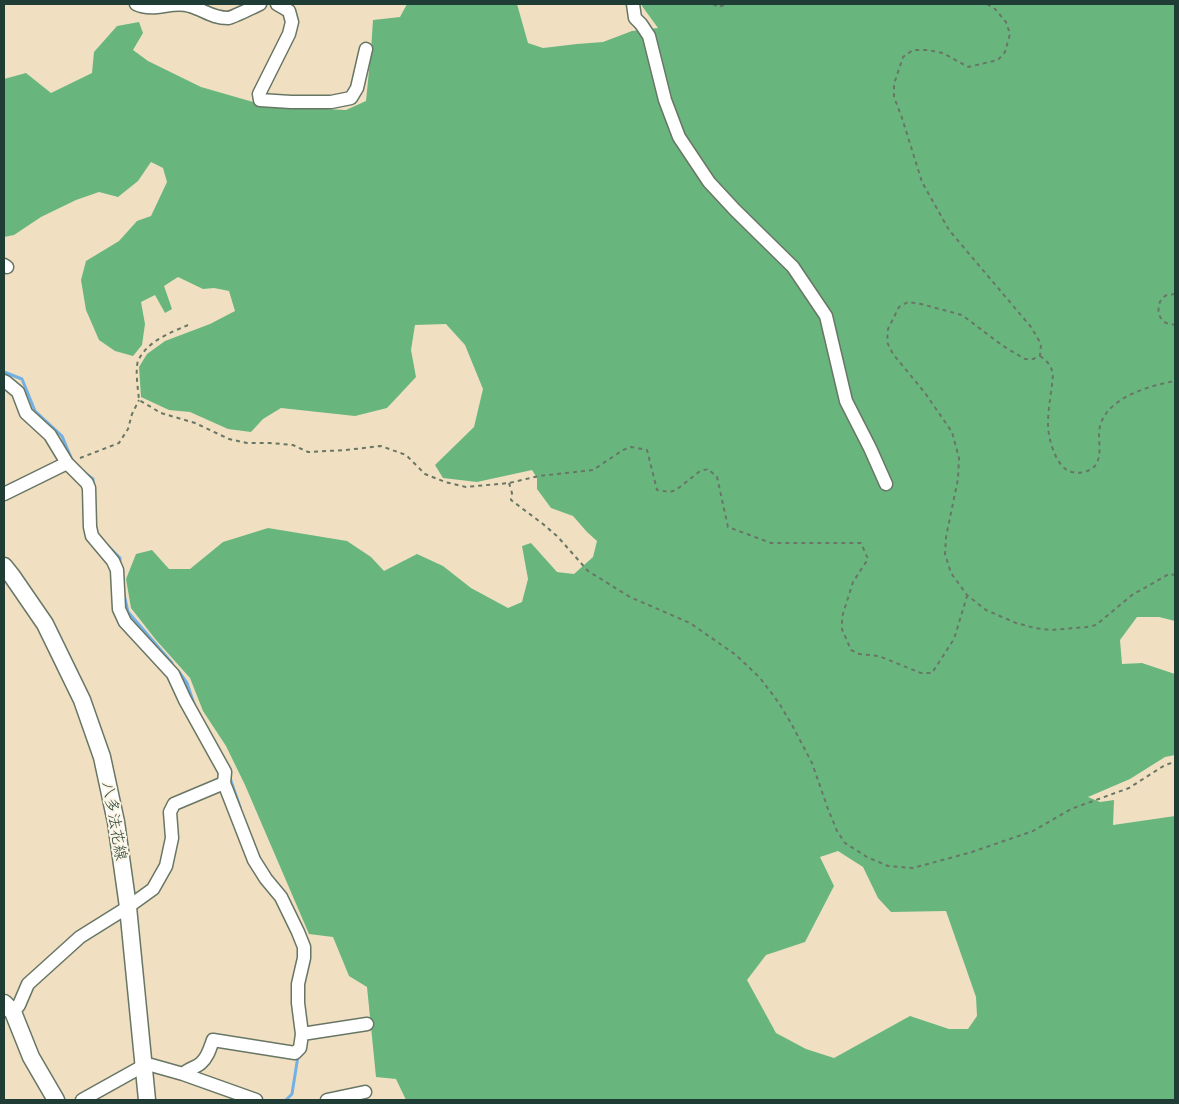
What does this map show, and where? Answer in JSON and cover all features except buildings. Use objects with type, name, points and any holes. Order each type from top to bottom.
[{"type":"main road","name":"八多法花線","points":[[4,566],[45,624],[82,700],[102,757],[116,822],[128,907],[147,1100]]},
{"type":"main road","points":[[8,1008],[31,1057],[56,1100]]},
{"type":"street","points":[[136,4],[152,8],[178,4],[190,6],[211,15],[229,18],[260,4]]},
{"type":"street","points":[[277,4],[289,11],[292,22],[289,34],[259,94],[260,100],[331,102],[350,98],[357,88],[366,48]]},
{"type":"street","points":[[633,4],[635,18],[649,36],[665,100],[679,137],[709,182],[794,267],[826,316],[846,400],[886,484]]},
{"type":"street","points":[[4,381],[18,392],[26,413],[50,436],[67,463],[87,483],[89,488],[92,536],[113,561],[117,570],[119,609],[125,622],[173,674],[185,700],[225,772],[224,783],[254,860],[266,880],[281,897],[304,948],[304,958],[298,984],[298,1004],[302,1034],[300,1048],[295,1053],[213,1040],[207,1056],[200,1064],[188,1069],[184,1074]]},
{"type":"street","points":[[4,494],[67,463]]},
{"type":"street","points":[[8,1008],[19,1005],[28,984],[80,937],[128,907],[153,888],[166,866],[172,838],[170,812],[174,804],[224,783]]},
{"type":"street","points":[[302,1034],[367,1024]]},
{"type":"street","points":[[82,1100],[143,1066],[151,1065],[184,1074],[256,1100]]},
{"type":"street","points":[[327,1100],[365,1092]]},
{"type":"path","points":[[713,4],[719,7],[726,4]]},
{"type":"path","points":[[987,4],[995,9],[1006,22],[1010,34],[1005,52],[998,60],[968,67],[943,53],[913,50],[903,57],[894,84],[894,97],[922,182],[949,230],[1031,328],[1041,344],[1040,356]]},
{"type":"path","points":[[1175,294],[1162,298],[1159,302],[1158,310],[1163,321],[1175,325]]},
{"type":"path","points":[[1040,356],[1033,359],[1025,359],[1003,346],[962,315],[921,304],[908,302],[899,307],[888,329],[887,342],[892,354],[925,393],[952,432],[959,458],[958,479],[944,554],[951,573],[967,595],[986,610],[1016,623],[1051,630],[1096,625],[1132,595],[1169,574],[1175,575]]},
{"type":"path","points":[[67,463],[119,443],[128,430],[132,414],[139,400],[138,362],[146,348],[162,337],[188,325]]},
{"type":"path","points":[[1040,356],[1052,368],[1053,374],[1048,424],[1049,436],[1060,464],[1066,470],[1072,472],[1087,471],[1093,468],[1098,461],[1100,451],[1099,431],[1109,409],[1129,395],[1164,383],[1175,382]]},
{"type":"path","points":[[139,400],[160,413],[195,423],[229,439],[293,445],[308,452],[381,446],[406,455],[425,474],[445,482],[466,487],[509,483],[539,476],[593,470],[631,446],[647,450],[657,490],[670,492],[676,490],[700,471],[708,469],[717,477],[728,527],[770,543],[861,543],[868,559],[853,582],[842,617],[842,629],[851,650],[859,654],[878,656],[921,673],[932,673],[954,639],[967,595]]},
{"type":"path","points":[[509,483],[512,493],[511,500],[558,537],[588,571],[630,597],[690,623],[736,655],[760,678],[779,703],[812,763],[837,831],[845,843],[867,857],[888,866],[913,868],[972,852],[1033,831],[1071,810],[1129,788],[1165,764],[1175,762]]},
{"type":"green space","points":[[407,4],[517,4],[528,43],[543,48],[603,42],[632,31],[658,28],[642,4],[1175,4],[1175,621],[1159,617],[1137,617],[1120,640],[1122,664],[1142,663],[1175,674],[1175,755],[1165,757],[1130,779],[1088,797],[1100,802],[1114,800],[1113,825],[1175,816],[1175,1100],[406,1100],[396,1079],[376,1077],[367,987],[349,976],[333,937],[309,934],[245,785],[226,746],[203,711],[190,678],[156,640],[131,608],[126,579],[136,554],[152,550],[169,569],[190,569],[223,542],[268,528],[347,541],[371,557],[384,571],[417,554],[443,566],[471,588],[508,608],[522,602],[528,579],[522,546],[531,543],[557,572],[574,574],[593,557],[597,541],[573,516],[551,508],[537,489],[537,478],[532,470],[477,482],[443,478],[435,465],[474,427],[483,389],[465,345],[446,324],[415,325],[411,350],[416,377],[387,408],[355,416],[281,408],[263,419],[251,432],[228,429],[190,412],[169,410],[141,397],[139,367],[147,354],[165,341],[210,324],[235,311],[229,291],[214,288],[203,289],[178,277],[164,286],[172,309],[165,313],[155,295],[141,302],[145,324],[142,345],[133,356],[115,351],[99,340],[86,310],[81,280],[86,261],[119,241],[137,221],[151,216],[167,182],[163,168],[151,162],[138,181],[118,197],[99,192],[76,200],[41,217],[14,235],[4,237],[4,79],[26,73],[51,93],[92,73],[94,52],[117,26],[139,22],[143,33],[133,50],[148,61],[201,87],[267,106],[346,110],[366,101],[373,20],[400,17]],"holes":[[[838,851],[863,867],[878,898],[891,912],[946,911],[976,997],[977,1016],[968,1029],[949,1029],[910,1016],[834,1058],[806,1049],[776,1033],[747,980],[766,955],[805,942],[834,886],[820,857]]]},
{"type":"waterway","points":[[4,372],[22,379],[35,411],[62,436],[72,460]]},
{"type":"waterway","points":[[85,473],[93,479],[93,485]]},
{"type":"waterway","points":[[108,546],[120,558],[120,565]]},
{"type":"waterway","points":[[124,594],[128,612],[172,663]]},
{"type":"waterway","points":[[179,672],[187,683],[194,704]]},
{"type":"waterway","points":[[229,775],[240,807]]},
{"type":"waterway","points":[[286,1100],[292,1094],[298,1056]]}]
